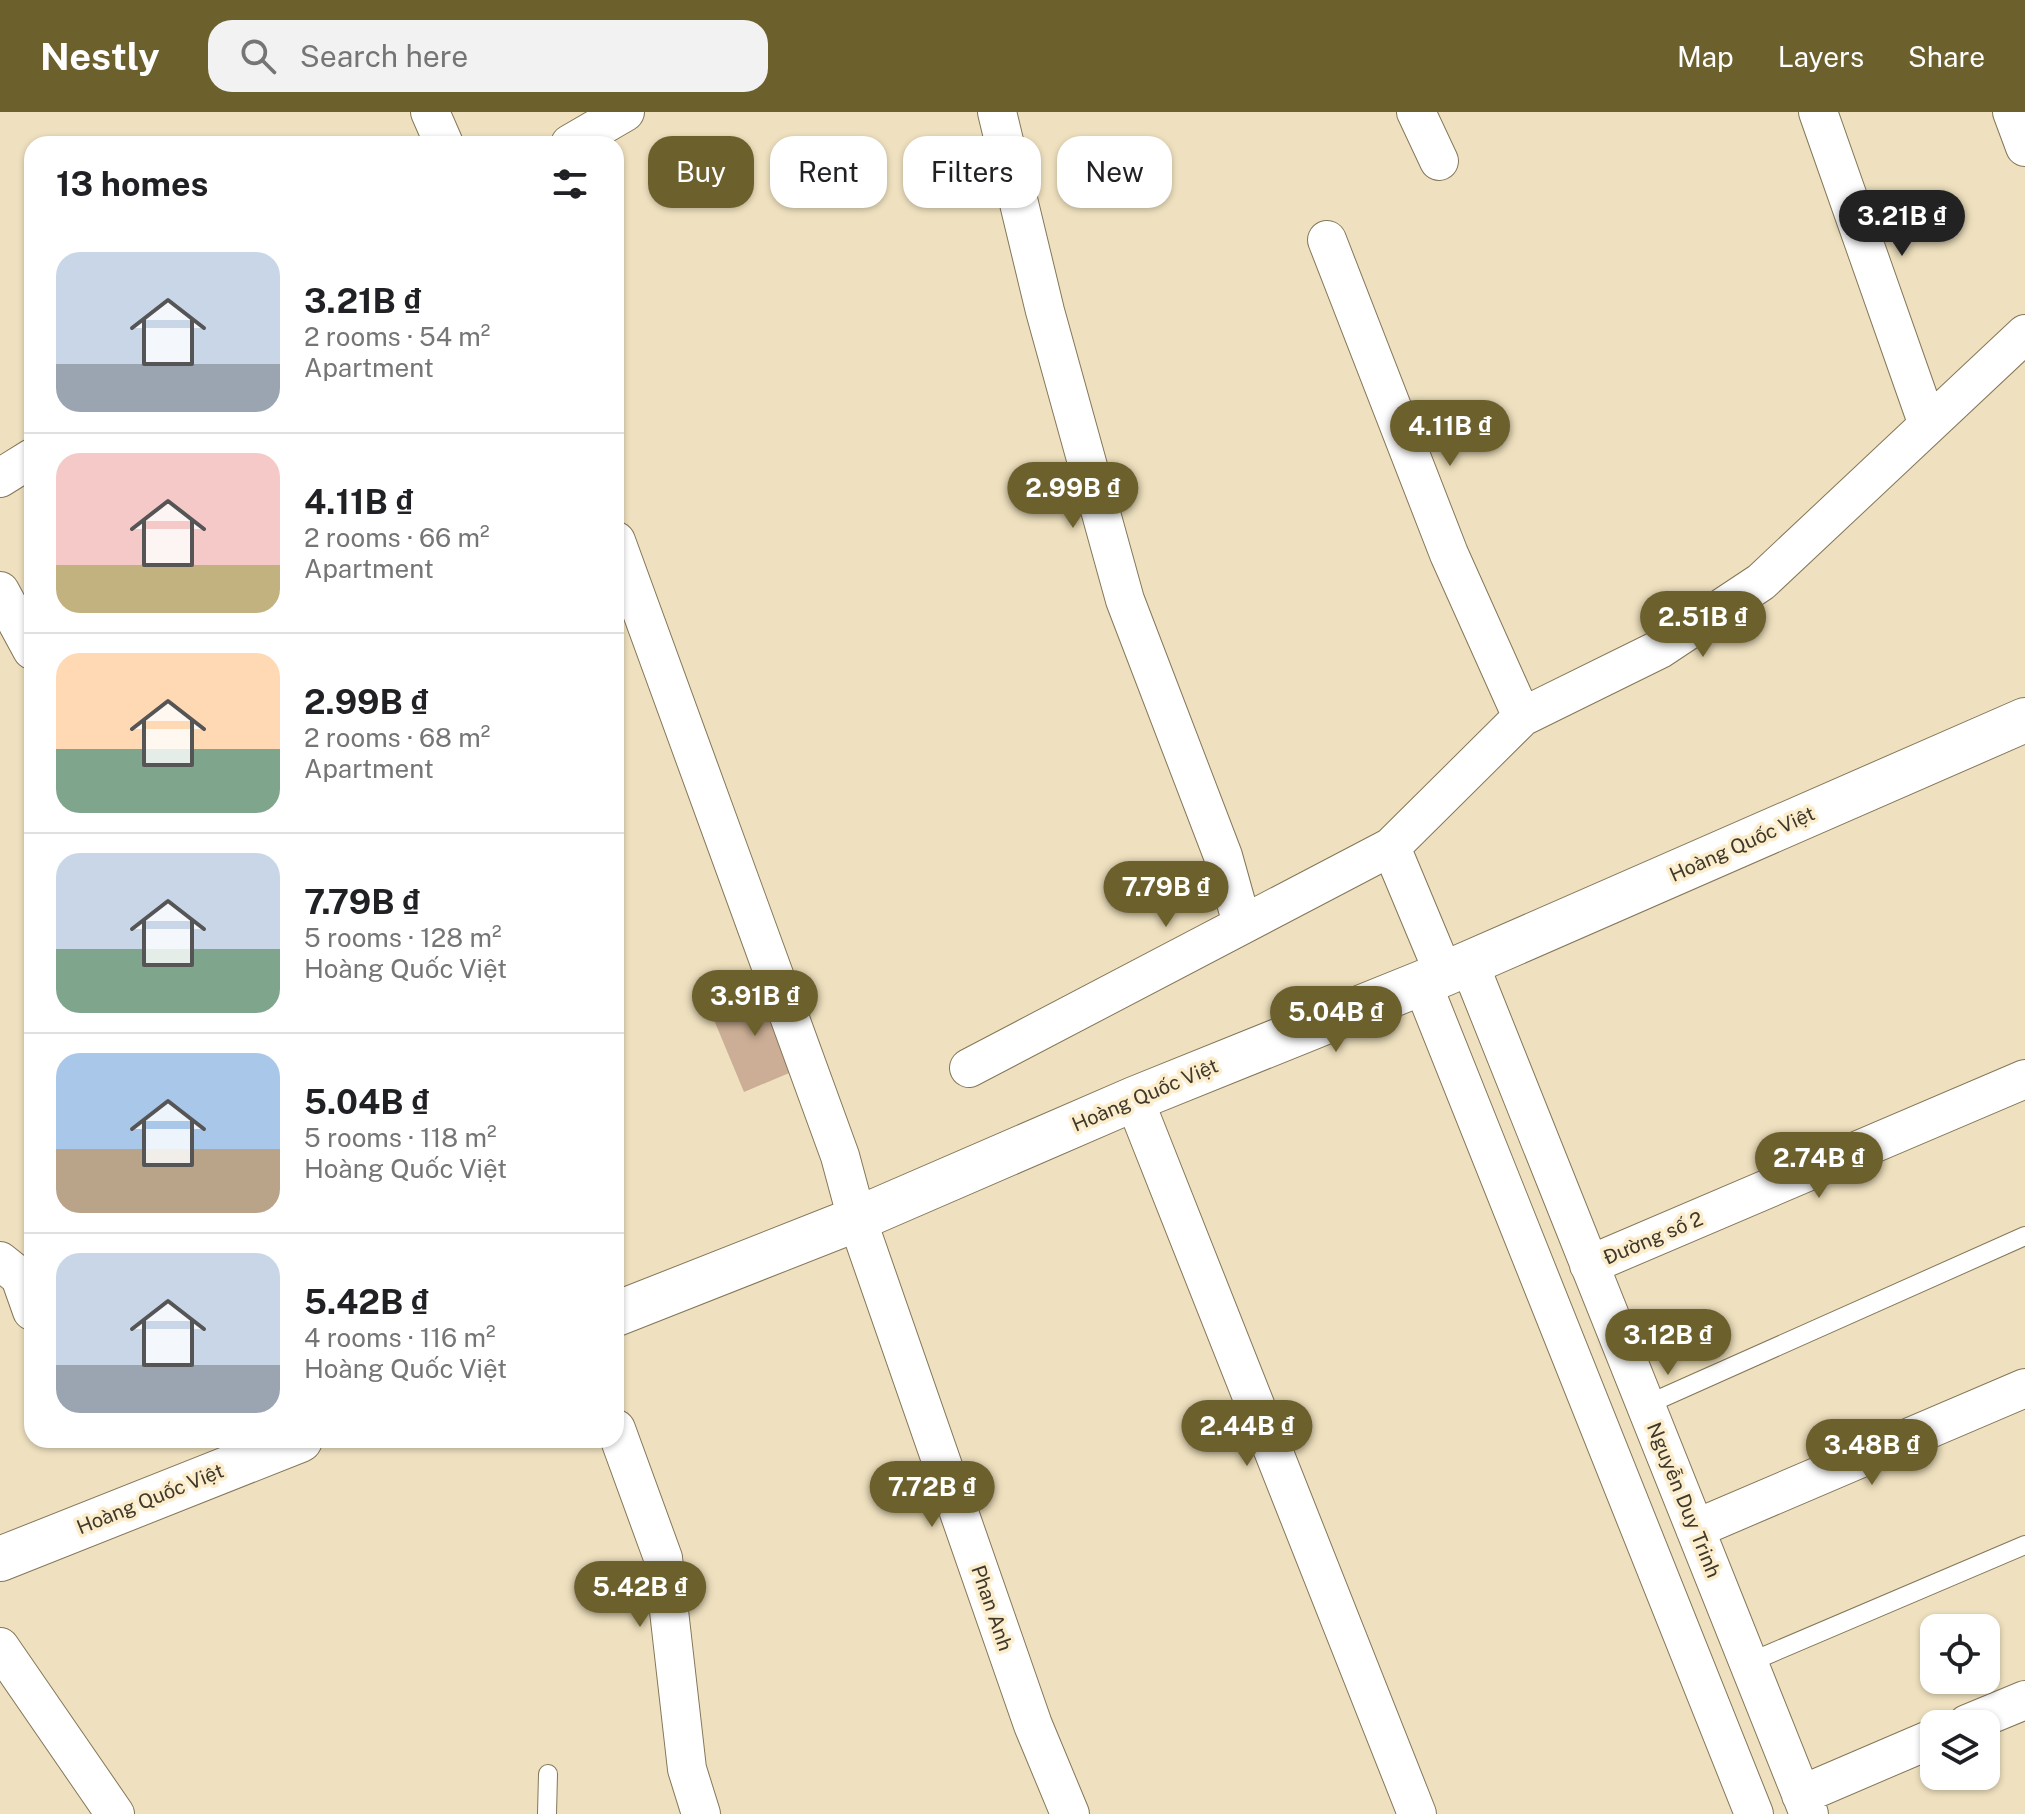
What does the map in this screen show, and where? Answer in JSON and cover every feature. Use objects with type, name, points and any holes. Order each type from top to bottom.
[{"type":"street","points":[[430,112],[440,136]]},
{"type":"street","points":[[584,136],[625,112]]},
{"type":"street","points":[[997,112],[1045,311],[1125,600],[1223,856],[1242,924]]},
{"type":"street","points":[[1416,112],[1439,161]]},
{"type":"street","points":[[1818,112],[1928,425]]},
{"type":"street","points":[[2012,112],[2025,147]]},
{"type":"street","points":[[1327,240],[1449,554],[1522,717]]},
{"type":"street","points":[[969,1068],[1391,847],[1522,717],[1660,649],[1761,582],[2025,334]]},
{"type":"street","points":[[0,478],[24,463]]},
{"type":"street","name":"Phan Anh","points":[[624,563],[840,1156],[857,1219],[1033,1725],[1070,1814]]},
{"type":"street","points":[[0,591],[24,635]]},
{"type":"street","name":"Hoàng Quốc Việt","points":[[624,1311],[857,1219],[1134,1099],[1445,973],[2025,720]]},
{"type":"street","points":[[1391,847],[1445,973],[1754,1814]]},
{"type":"street","name":"Nguyễn Duy Trinh","points":[[1445,973],[1589,1265],[1805,1804]]},
{"type":"street","name":"Đường số 2","points":[[1589,1265],[2025,1079]]},
{"type":"street","points":[[1134,1099],[1417,1814]]},
{"type":"street","points":[[0,1261],[10,1265],[20,1277],[24,1288]]},
{"type":"street","points":[[1695,1529],[2025,1388]]},
{"type":"street","name":"Hoàng Quốc Việt","points":[[0,1559],[280,1448]]},
{"type":"street","points":[[623,1448],[663,1558],[687,1769],[701,1814]]},
{"type":"street","points":[[0,1647],[115,1814]]},
{"type":"street","points":[[2000,1710],[2025,1700]]},
{"type":"street","points":[[1805,1804],[1920,1745]]},
{"type":"lane","points":[[1646,1405],[2025,1236]]},
{"type":"lane","points":[[1748,1663],[2025,1545]]},
{"type":"lane","points":[[547,1814],[548,1774]]},
{"type":"building","points":[[766,984],[801,1068],[744,1092],[709,1008]]}]
